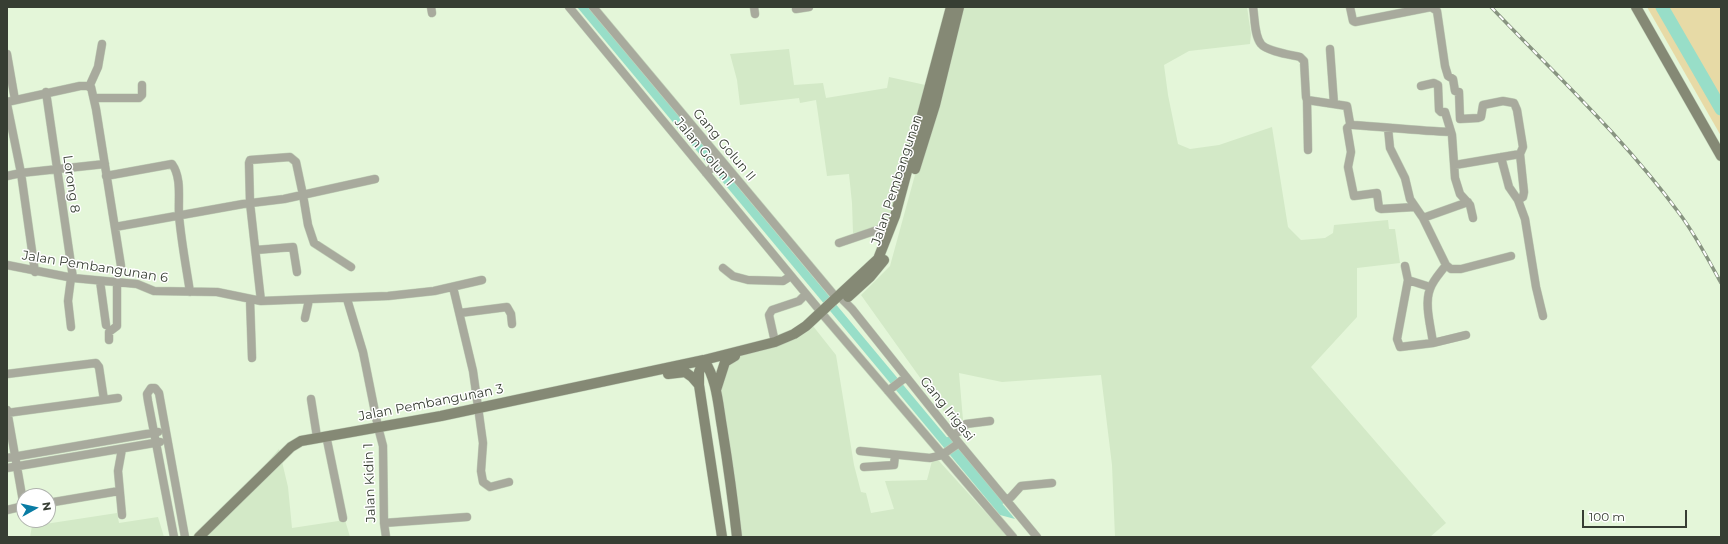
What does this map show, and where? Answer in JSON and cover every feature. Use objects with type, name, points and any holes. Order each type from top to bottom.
[{"type":"main road","name":"Jalan Pembangunan","points":[[840,299],[878,259],[891,228],[951,7]]},
{"type":"main road","name":"Jalan Pembangunan","points":[[716,390],[722,368],[726,360],[740,354],[782,344],[799,336],[882,263],[891,245],[935,105],[959,7]]},
{"type":"main road","points":[[1636,7],[1721,156]]},
{"type":"main road","name":"Jalan Pembangunan","points":[[704,360],[774,342],[794,334],[824,313]]},
{"type":"main road","points":[[704,360],[712,375],[716,390],[729,471],[737,537]]},
{"type":"main road","points":[[704,360],[699,372],[699,385],[722,537]]},
{"type":"main road","name":"Jalan Pembangunan 3","points":[[478,411],[704,360]]},
{"type":"main road","name":"Jalan Pembangunan 3","points":[[199,537],[291,447],[301,441],[378,430],[678,372],[685,372],[699,385]]},
{"type":"main road","name":"Jalan Pembangunan 3","points":[[209,537],[297,449],[302,445],[322,438]]},
{"type":"main road","points":[[713,472],[719,475],[729,471]]},
{"type":"street","name":"Jalan Golun I","points":[[569,7],[708,171],[806,294],[944,453],[1013,537]]},
{"type":"street","name":"Gang Golun II","points":[[593,7],[720,161],[834,294],[840,299]]},
{"type":"street","points":[[796,9],[809,7]]},
{"type":"street","points":[[1253,7],[1257,35],[1261,44],[1266,48],[1300,57],[1304,61],[1307,100],[1308,150]]},
{"type":"street","points":[[1350,7],[1352,21],[1355,22],[1431,7],[1437,11],[1445,66],[1448,76],[1453,79],[1455,91],[1459,92],[1460,119],[1481,117],[1483,105],[1503,101],[1514,103],[1518,110],[1523,148],[1520,154],[1524,192],[1523,197],[1518,200]]},
{"type":"street","points":[[102,44],[98,67],[90,87],[94,98],[121,266]]},
{"type":"street","points":[[1330,50],[1334,104]]},
{"type":"street","points":[[7,54],[10,102],[35,272]]},
{"type":"street","points":[[1421,86],[1434,83],[1438,85],[1439,110],[1441,112],[1445,112],[1451,132],[1455,178],[1460,194],[1470,205],[1473,218]]},
{"type":"street","points":[[94,98],[139,98],[142,95],[142,85]]},
{"type":"street","points":[[10,102],[46,92],[80,86],[90,87]]},
{"type":"street","name":"Lorong 8","points":[[46,92],[72,278],[68,300],[71,327]]},
{"type":"street","points":[[1307,100],[1347,106],[1351,124]]},
{"type":"street","points":[[1351,124],[1420,132],[1451,132]]},
{"type":"street","points":[[1351,124],[1347,128],[1351,152],[1348,167],[1354,196],[1377,194],[1379,208],[1381,209],[1414,207]]},
{"type":"street","points":[[1388,128],[1390,148],[1405,178],[1414,207],[1423,218],[1446,265],[1451,269],[1461,269],[1511,256]]},
{"type":"street","points":[[1454,165],[1520,154]]},
{"type":"street","points":[[261,301],[250,203],[250,160],[290,157],[296,162],[304,195],[308,225],[314,242],[351,267]]},
{"type":"street","points":[[1501,157],[1509,187],[1518,200],[1525,219],[1536,287],[1543,316]]},
{"type":"street","points":[[708,171],[720,161]]},
{"type":"street","points":[[7,176],[21,173],[105,164]]},
{"type":"street","points":[[106,176],[172,164],[176,170],[179,194],[179,215],[190,292]]},
{"type":"street","points":[[114,227],[304,195],[375,179]]},
{"type":"street","points":[[1423,218],[1468,202]]},
{"type":"street","points":[[839,243],[886,227],[891,228]]},
{"type":"street","points":[[256,250],[294,247],[297,272]]},
{"type":"street","name":"Jalan Pembangunan 6","points":[[7,265],[35,272],[72,278],[137,284],[154,291],[217,292],[261,301],[347,299],[427,292],[482,280]]},
{"type":"street","points":[[1433,343],[1428,300],[1430,287],[1446,265]]},
{"type":"street","points":[[1405,266],[1408,280],[1397,339],[1400,347],[1403,348],[1433,343],[1466,335]]},
{"type":"street","points":[[723,268],[733,276],[748,280],[784,282],[791,276]]},
{"type":"street","points":[[1408,280],[1430,287]]},
{"type":"street","points":[[100,281],[106,325]]},
{"type":"street","points":[[108,340],[109,332],[117,326],[117,283]]},
{"type":"street","points":[[454,287],[473,371],[483,444],[481,471],[483,482],[490,487],[508,482]]},
{"type":"street","points":[[774,342],[769,315],[772,310],[798,301],[806,294]]},
{"type":"street","points":[[250,299],[252,358]]},
{"type":"street","name":"Jalan Kidin 1","points":[[347,299],[363,352],[378,430],[383,446],[384,523],[386,537]]},
{"type":"street","name":"Gang Irigasi","points":[[840,299],[904,379],[953,435],[957,444],[1037,537]]},
{"type":"street","points":[[305,318],[309,300]]},
{"type":"street","points":[[460,313],[508,307],[511,314],[512,324]]},
{"type":"street","points":[[7,374],[96,363],[99,367],[104,400]]},
{"type":"street","points":[[890,390],[904,379]]},
{"type":"street","points":[[174,537],[148,394],[151,388],[155,388],[159,393],[185,537]]},
{"type":"street","points":[[21,488],[7,412],[118,398]]},
{"type":"street","points":[[311,399],[343,518]]},
{"type":"street","points":[[953,435],[962,430],[966,424],[990,421]]},
{"type":"street","points":[[7,458],[165,430]]},
{"type":"street","points":[[7,468],[167,441]]},
{"type":"street","points":[[860,451],[930,458],[944,453],[957,444]]},
{"type":"street","points":[[122,449],[118,471],[122,515]]},
{"type":"street","points":[[864,468],[894,465],[895,455]]},
{"type":"street","points":[[1006,500],[1022,486],[1052,483]]},
{"type":"street","points":[[56,501],[119,491]]},
{"type":"street","points":[[384,523],[467,517]]},
{"type":"shaded area","points":[[961,7],[1247,7],[1251,34],[1250,44],[1189,51],[1164,65],[1168,95],[1178,144],[1190,149],[1219,145],[1272,127],[1288,227],[1301,240],[1325,238],[1333,233],[1334,225],[1388,220],[1389,229],[1395,229],[1400,263],[1357,268],[1357,317],[1311,367],[1446,523],[1430,537],[1115,537],[1112,465],[1101,375],[1002,382],[959,373],[963,420],[956,428],[861,295],[890,266]]},
{"type":"shaded area","points":[[1647,7],[1721,7],[1721,136]]},
{"type":"shaded area","points":[[789,49],[794,85],[823,83],[826,98],[887,88],[889,77],[930,86],[892,229],[853,233],[849,174],[827,176],[816,100],[800,103],[799,98],[740,105],[737,80],[730,54]]},
{"type":"shaded area","points":[[813,326],[836,355],[854,465],[861,492],[866,493],[871,513],[894,509],[885,481],[927,480],[932,461],[939,461],[1008,537],[738,537],[716,390],[726,360]]},
{"type":"shaded area","points":[[279,449],[288,487],[292,528],[345,520],[350,537],[191,537],[232,503]]},
{"type":"shaded area","points":[[117,513],[119,523],[158,517],[164,537],[30,537],[32,528],[56,528],[56,522]]},
{"type":"water","points":[[577,7],[588,7],[1015,519],[1000,515]]},
{"type":"waterway","points":[[1662,7],[1721,109]]},
{"type":"waterway","points":[[950,443],[1000,498]]},
{"type":"railway","points":[[1491,7],[1588,107],[1658,185],[1690,229],[1721,283]]}]
